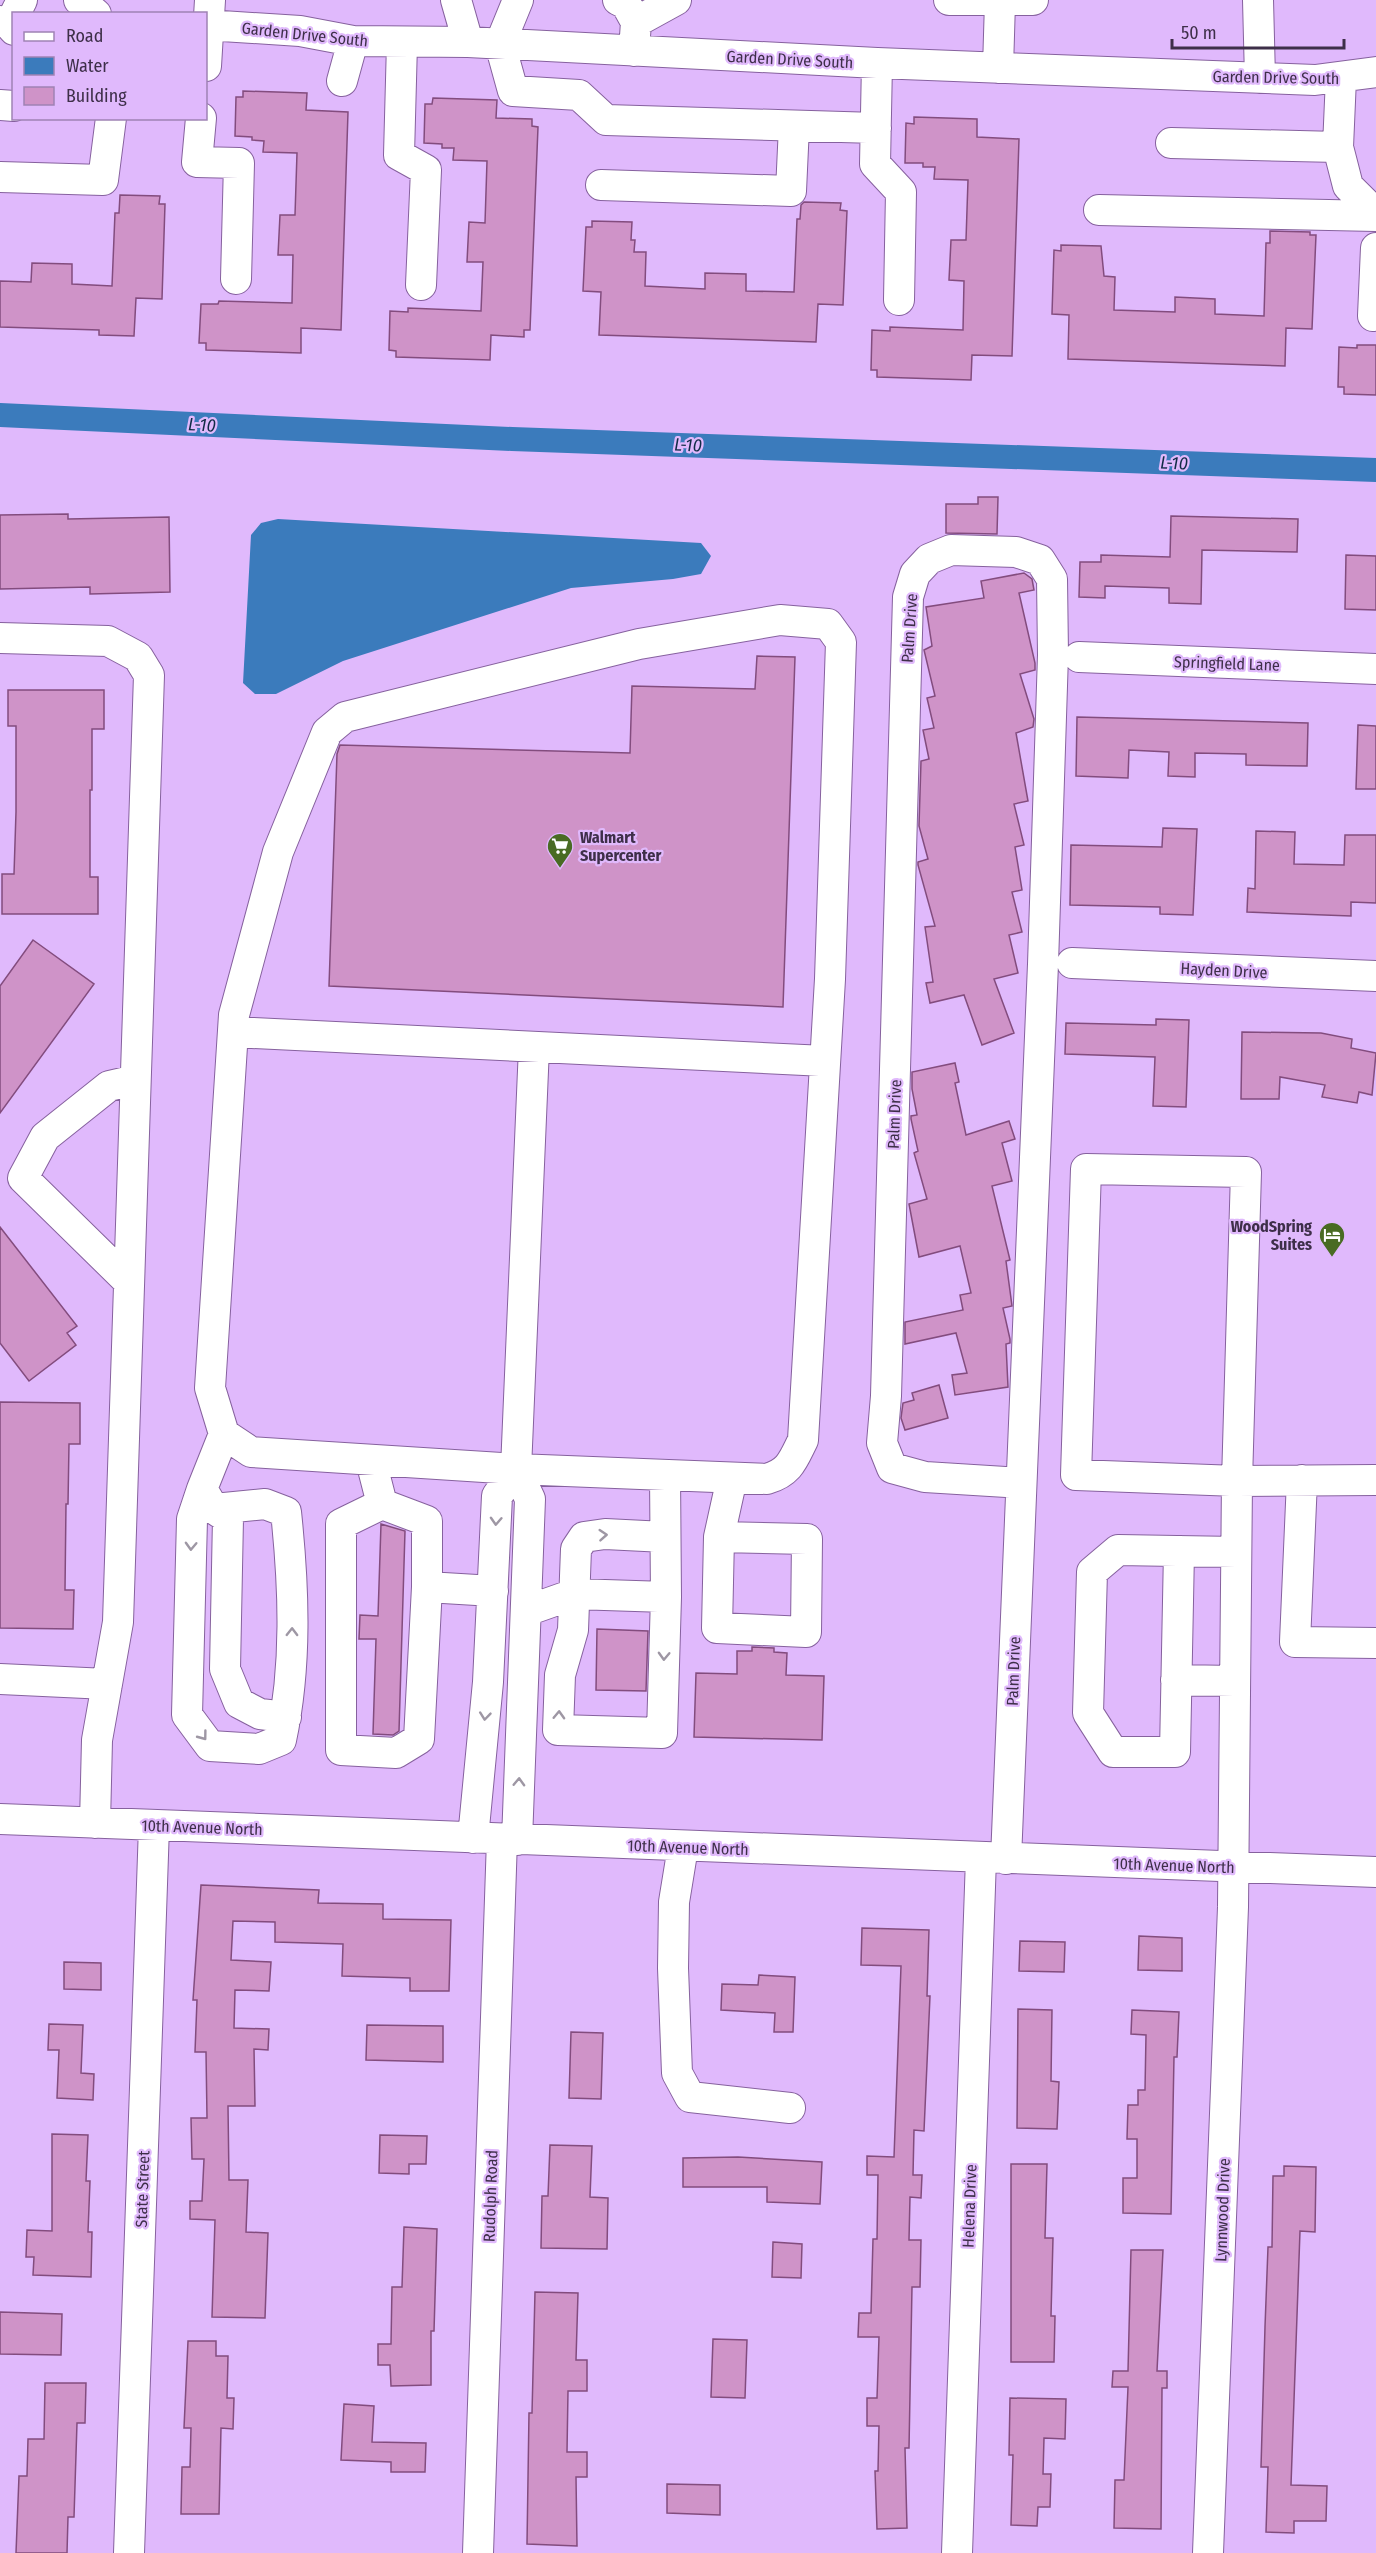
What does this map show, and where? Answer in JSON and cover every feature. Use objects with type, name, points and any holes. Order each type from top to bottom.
[{"type":"street","points":[[80,0],[94,12]]},
{"type":"street","points":[[456,0],[468,42]]},
{"type":"street","points":[[518,0],[500,44],[513,91],[579,95],[606,120],[876,128]]},
{"type":"street","points":[[629,24],[676,0]]},
{"type":"street","points":[[949,0],[1000,2],[1033,0]]},
{"type":"street","points":[[1258,0],[1260,78]]},
{"type":"street","points":[[998,68],[1000,2]]},
{"type":"street","points":[[207,42],[208,17]]},
{"type":"street","name":"Garden Drive South","points":[[208,17],[300,31],[353,42],[500,44],[629,24],[877,63],[1260,78],[1341,78],[1376,72]]},
{"type":"street","points":[[342,81],[353,42]]},
{"type":"street","points":[[402,43],[399,155],[426,170],[421,285]]},
{"type":"street","points":[[877,63],[875,165],[901,192],[899,300]]},
{"type":"street","points":[[1341,78],[1338,147],[1348,186],[1376,215]]},
{"type":"street","points":[[0,177],[103,180],[111,120]]},
{"type":"street","points":[[201,120],[197,162],[239,163],[236,279]]},
{"type":"street","points":[[601,185],[791,191],[794,126]]},
{"type":"street","points":[[1171,143],[1338,147]]},
{"type":"street","points":[[1099,210],[1376,215]]},
{"type":"street","points":[[1373,316],[1376,248]]},
{"type":"street","name":"Palm Drive","points":[[993,1859],[1021,1483],[1043,952],[1053,655],[1052,579],[1040,560],[1016,552],[951,550],[929,559],[915,574],[908,597],[886,1396],[882,1443],[892,1468],[925,1477],[1021,1483]]},
{"type":"street","points":[[208,1499],[265,1504],[286,1512],[292,1573],[291,1694],[281,1740],[259,1749],[210,1746],[187,1715],[192,1519],[208,1499],[224,1434],[210,1388],[234,1015],[278,852],[327,732],[345,717],[639,644],[780,620],[828,624],[841,642],[825,1061],[804,1440],[783,1474],[767,1479],[732,1478],[371,1461],[251,1452],[224,1434]]},
{"type":"street","points":[[0,638],[108,641],[138,657],[148,675],[118,1622],[97,1740],[95,1823]]},
{"type":"street","name":"Springfield Lane","points":[[1079,657],[1376,669]]},
{"type":"street","name":"Hayden Drive","points":[[1072,963],[1376,976]]},
{"type":"street","points":[[232,1032],[825,1061]]},
{"type":"street","points":[[498,1839],[526,1611],[530,1499],[516,1469],[534,1047]]},
{"type":"street","points":[[128,1281],[12,1177],[45,1137],[109,1086],[135,1080]]},
{"type":"street","points":[[1237,1481],[1246,1172],[1086,1169],[1076,1475],[1237,1481],[1376,1480]]},
{"type":"street","points":[[371,1461],[382,1504]]},
{"type":"street","points":[[498,1839],[488,1682],[497,1496],[516,1469]]},
{"type":"street","points":[[665,1475],[666,1597],[662,1733],[558,1730],[560,1675],[573,1630],[576,1548],[585,1537],[606,1534],[665,1537]]},
{"type":"street","points":[[719,1537],[732,1478]]},
{"type":"street","points":[[1302,1480],[1295,1642],[1376,1643]]},
{"type":"street","name":"Lynnwood Drive","points":[[1208,2553],[1232,1867],[1237,1481]]},
{"type":"street","points":[[208,1499],[228,1518],[225,1669],[239,1703],[260,1714],[286,1718]]},
{"type":"street","points":[[382,1504],[427,1521],[427,1587],[419,1739],[396,1753],[341,1750],[341,1524],[382,1504]]},
{"type":"street","points":[[1179,1551],[1175,1752],[1113,1752],[1088,1713],[1092,1572],[1118,1550],[1179,1551],[1236,1552]]},
{"type":"street","points":[[427,1587],[493,1591]]},
{"type":"street","points":[[526,1611],[574,1594],[666,1597]]},
{"type":"street","points":[[0,1679],[107,1684]]},
{"type":"street","points":[[1176,1680],[1234,1682]]},
{"type":"street","name":"10th Avenue North","points":[[0,1819],[1376,1872]]},
{"type":"street","name":"State Street","points":[[129,2553],[154,1826]]},
{"type":"street","name":"Rudolph Road","points":[[478,2553],[498,1839]]},
{"type":"street","points":[[683,1847],[674,1902],[677,2073],[690,2097],[790,2108]]},
{"type":"street","name":"Helena Drive","points":[[957,2553],[993,1859]]},
{"type":"water","points":[[278,519],[701,543],[711,556],[701,574],[673,579],[571,588],[343,661],[276,694],[255,694],[243,683],[251,535],[261,523]]},
{"type":"building","points":[[243,91],[307,93],[306,110],[348,112],[341,330],[301,328],[301,353],[206,350],[206,343],[199,343],[201,304],[218,304],[219,301],[292,303],[293,255],[278,255],[280,215],[295,215],[297,153],[263,152],[264,141],[252,140],[252,137],[235,136],[236,97],[243,97]]},
{"type":"building","points":[[433,98],[497,100],[496,118],[532,119],[532,126],[538,127],[530,330],[524,330],[524,337],[491,335],[490,360],[396,357],[396,351],[389,350],[390,311],[408,312],[408,308],[481,311],[483,262],[467,262],[469,222],[485,223],[487,161],[453,160],[454,148],[442,148],[442,144],[424,143],[425,104],[432,104]]},
{"type":"building","points":[[914,117],[977,119],[977,137],[1019,139],[1012,356],[972,355],[971,380],[877,377],[877,370],[871,370],[872,330],[890,331],[890,327],[963,330],[964,281],[949,280],[951,240],[966,240],[968,180],[934,179],[935,167],[923,167],[923,163],[905,163],[906,123],[914,124]]},
{"type":"building","points":[[120,195],[160,196],[159,204],[165,204],[162,299],[136,298],[134,336],[99,335],[99,330],[0,327],[0,281],[31,282],[32,263],[72,264],[72,284],[112,286],[115,213],[119,213]]},
{"type":"building","points":[[804,202],[841,203],[840,210],[847,211],[843,305],[818,304],[816,342],[599,335],[601,292],[583,291],[586,227],[592,227],[592,221],[632,222],[631,240],[635,240],[634,252],[646,252],[645,286],[705,289],[705,273],[746,274],[746,291],[794,292],[797,219],[800,219],[801,205]]},
{"type":"building","points":[[1270,231],[1310,232],[1310,235],[1316,235],[1312,329],[1286,328],[1285,366],[1068,359],[1069,315],[1052,314],[1054,250],[1061,251],[1061,245],[1101,246],[1104,276],[1115,277],[1114,310],[1175,312],[1175,297],[1215,299],[1215,314],[1264,316],[1266,243],[1270,243]]},
{"type":"building","points":[[1357,345],[1376,345],[1376,395],[1344,394],[1344,387],[1338,387],[1339,347],[1357,348]]},
{"type":"building","points":[[978,497],[998,497],[997,534],[946,533],[946,504],[978,504]]},
{"type":"building","points":[[68,514],[68,519],[169,517],[170,592],[90,594],[90,587],[0,589],[0,515]]},
{"type":"building","points":[[1171,516],[1298,519],[1297,552],[1202,550],[1201,604],[1169,603],[1169,588],[1105,586],[1105,598],[1079,597],[1080,562],[1101,562],[1101,555],[1170,557]]},
{"type":"building","points":[[1346,555],[1376,556],[1376,610],[1345,609]]},
{"type":"building","points":[[1024,573],[1032,579],[1034,590],[1019,593],[1035,670],[1020,674],[1034,719],[1033,727],[1016,733],[1028,801],[1014,804],[1024,845],[1015,847],[1022,890],[1012,892],[1022,932],[1009,935],[1018,973],[994,979],[1014,1033],[982,1045],[964,995],[930,1003],[926,983],[933,982],[925,927],[935,926],[918,865],[918,862],[928,859],[919,826],[921,761],[929,759],[923,730],[934,728],[927,698],[935,696],[924,650],[932,646],[926,607],[984,598],[981,581]]},
{"type":"building","name":"Walmart Supercenter","points":[[757,656],[795,657],[783,1007],[329,986],[337,754],[340,745],[630,753],[632,686],[755,689]]},
{"type":"building","points":[[8,690],[104,690],[104,729],[92,729],[92,790],[90,790],[90,877],[98,877],[98,914],[2,914],[2,874],[14,874],[16,812],[16,726],[8,726]]},
{"type":"building","points":[[1077,717],[1308,723],[1307,766],[1246,765],[1246,754],[1195,753],[1195,777],[1168,776],[1169,752],[1129,750],[1128,778],[1076,776]]},
{"type":"building","points":[[1358,725],[1376,726],[1376,789],[1356,789]]},
{"type":"building","points":[[1163,828],[1197,829],[1193,915],[1160,914],[1160,907],[1070,905],[1071,845],[1162,847]]},
{"type":"building","points":[[1256,831],[1295,832],[1294,864],[1344,865],[1345,835],[1376,835],[1376,903],[1351,902],[1351,916],[1247,912],[1248,888],[1255,889]]},
{"type":"building","points":[[33,940],[94,984],[0,1113],[0,986]]},
{"type":"building","points":[[1156,1019],[1189,1020],[1186,1107],[1153,1106],[1155,1057],[1065,1054],[1066,1023],[1156,1025]]},
{"type":"building","points":[[1242,1032],[1321,1033],[1352,1039],[1351,1048],[1376,1053],[1372,1095],[1359,1092],[1357,1103],[1322,1097],[1325,1085],[1280,1077],[1279,1099],[1241,1099]]},
{"type":"building","points":[[955,1063],[959,1082],[955,1083],[966,1135],[1009,1121],[1015,1139],[1002,1143],[1012,1181],[992,1186],[1010,1260],[1006,1261],[1012,1306],[1003,1308],[1010,1339],[1010,1343],[1006,1344],[1008,1387],[955,1395],[952,1375],[967,1373],[956,1333],[905,1344],[905,1322],[963,1310],[960,1295],[971,1293],[960,1246],[919,1257],[909,1204],[927,1199],[914,1153],[918,1151],[911,1119],[911,1116],[917,1115],[912,1089],[912,1072]]},
{"type":"building","points":[[0,1227],[77,1326],[67,1333],[76,1345],[29,1381],[0,1343]]},
{"type":"building","points":[[939,1385],[948,1418],[905,1430],[901,1418],[903,1403],[914,1400],[912,1393]]},
{"type":"building","points":[[0,1402],[80,1403],[80,1444],[69,1444],[68,1504],[66,1504],[65,1590],[74,1590],[73,1629],[0,1628]]},
{"type":"building","points":[[381,1524],[405,1531],[399,1731],[393,1735],[373,1734],[376,1639],[359,1639],[360,1615],[378,1616]]},
{"type":"building","points":[[597,1629],[648,1631],[646,1691],[596,1690]]},
{"type":"building","points":[[752,1647],[774,1648],[774,1652],[787,1653],[786,1675],[824,1676],[822,1740],[694,1737],[696,1673],[737,1674],[737,1651],[752,1651]]},
{"type":"building","points":[[201,1885],[319,1890],[318,1903],[383,1904],[383,1919],[451,1920],[449,1991],[410,1991],[410,1978],[342,1976],[343,1944],[275,1942],[275,1922],[233,1921],[231,1960],[271,1962],[269,1991],[235,1990],[234,2028],[269,2029],[268,2050],[254,2049],[255,2106],[228,2106],[229,2180],[248,2180],[246,2232],[268,2233],[265,2318],[212,2317],[215,2220],[190,2219],[190,2201],[202,2201],[204,2159],[192,2159],[191,2118],[207,2118],[206,2052],[195,2052],[197,2000],[193,2000]]},
{"type":"building","points":[[862,1928],[929,1930],[927,1996],[930,1996],[924,2131],[914,2130],[913,2175],[922,2175],[921,2198],[910,2197],[909,2240],[921,2240],[920,2287],[912,2287],[909,2448],[905,2448],[907,2528],[877,2529],[875,2471],[878,2471],[879,2426],[867,2426],[867,2398],[877,2398],[879,2337],[858,2337],[859,2313],[871,2313],[873,2239],[877,2239],[878,2175],[867,2175],[867,2156],[894,2157],[901,1966],[861,1965]]},
{"type":"building","points":[[1139,1936],[1182,1938],[1182,1971],[1138,1970]]},
{"type":"building","points":[[1020,1941],[1065,1942],[1064,1972],[1019,1971]]},
{"type":"building","points":[[64,1962],[101,1963],[101,1990],[64,1989]]},
{"type":"building","points":[[759,1975],[795,1977],[793,2032],[774,2032],[775,2013],[721,2010],[722,1984],[758,1985]]},
{"type":"building","points":[[1018,2009],[1052,2010],[1051,2081],[1059,2082],[1057,2129],[1017,2128]]},
{"type":"building","points":[[1132,2010],[1179,2012],[1177,2057],[1174,2057],[1171,2214],[1123,2213],[1123,2178],[1137,2178],[1137,2139],[1127,2139],[1128,2105],[1138,2105],[1138,2090],[1145,2090],[1146,2035],[1131,2034]]},
{"type":"building","points":[[49,2024],[83,2025],[81,2073],[94,2074],[93,2100],[57,2098],[59,2050],[48,2050]]},
{"type":"building","points":[[367,2025],[443,2026],[443,2062],[366,2060]]},
{"type":"building","points":[[571,2032],[603,2033],[601,2099],[569,2098]]},
{"type":"building","points":[[52,2134],[88,2135],[86,2181],[90,2181],[88,2232],[92,2232],[91,2277],[33,2275],[34,2257],[26,2257],[27,2230],[52,2231]]},
{"type":"building","points":[[380,2135],[427,2136],[426,2164],[409,2164],[409,2174],[379,2173]]},
{"type":"building","points":[[550,2145],[592,2146],[590,2197],[608,2198],[607,2249],[541,2248],[542,2196],[548,2196]]},
{"type":"building","points":[[738,2157],[822,2162],[820,2204],[767,2202],[767,2187],[683,2187],[683,2158]]},
{"type":"building","points":[[1011,2164],[1047,2164],[1045,2238],[1053,2238],[1051,2316],[1055,2316],[1054,2362],[1011,2362]]},
{"type":"building","points":[[1284,2166],[1316,2167],[1315,2232],[1300,2231],[1291,2485],[1327,2486],[1326,2521],[1294,2521],[1294,2533],[1266,2532],[1268,2467],[1261,2467],[1268,2247],[1272,2247],[1273,2176],[1284,2176]]},
{"type":"building","points":[[404,2227],[437,2229],[434,2331],[431,2331],[431,2385],[391,2386],[390,2365],[378,2365],[378,2344],[391,2344],[392,2287],[402,2287]]},
{"type":"building","points":[[773,2242],[802,2244],[801,2278],[772,2277]]},
{"type":"building","points":[[1131,2250],[1163,2250],[1157,2371],[1167,2371],[1167,2388],[1162,2388],[1161,2529],[1114,2528],[1115,2480],[1124,2480],[1128,2387],[1112,2387],[1113,2371],[1128,2371]]},
{"type":"building","points":[[535,2292],[578,2293],[576,2360],[587,2360],[587,2391],[568,2391],[567,2452],[587,2452],[587,2477],[576,2477],[577,2546],[527,2544],[529,2413],[532,2413]]},
{"type":"building","points":[[0,2312],[62,2314],[61,2355],[0,2354]]},
{"type":"building","points":[[713,2339],[747,2340],[745,2398],[711,2397]]},
{"type":"building","points":[[188,2341],[216,2341],[216,2356],[228,2356],[227,2398],[234,2398],[233,2429],[221,2428],[219,2514],[181,2514],[182,2467],[190,2467],[191,2428],[184,2428]]},
{"type":"building","points":[[45,2383],[86,2383],[85,2423],[77,2423],[74,2517],[68,2517],[67,2553],[16,2553],[19,2476],[27,2476],[28,2439],[44,2439]]},
{"type":"building","points":[[1010,2398],[1066,2399],[1065,2439],[1044,2438],[1043,2474],[1051,2474],[1050,2507],[1038,2507],[1037,2526],[1011,2525],[1013,2455],[1009,2455]]},
{"type":"building","points":[[344,2404],[374,2406],[372,2442],[426,2443],[425,2472],[391,2472],[391,2462],[341,2460]]},
{"type":"building","points":[[667,2484],[720,2485],[720,2515],[667,2513]]},
{"type":"waterway","name":"L-10","points":[[0,415],[512,439],[1376,470]]},
{"type":"place","name":"Walmart Supercenter","points":[[560,869]]},
{"type":"place","name":"WoodSpring Suites","points":[[1332,1258]]}]
